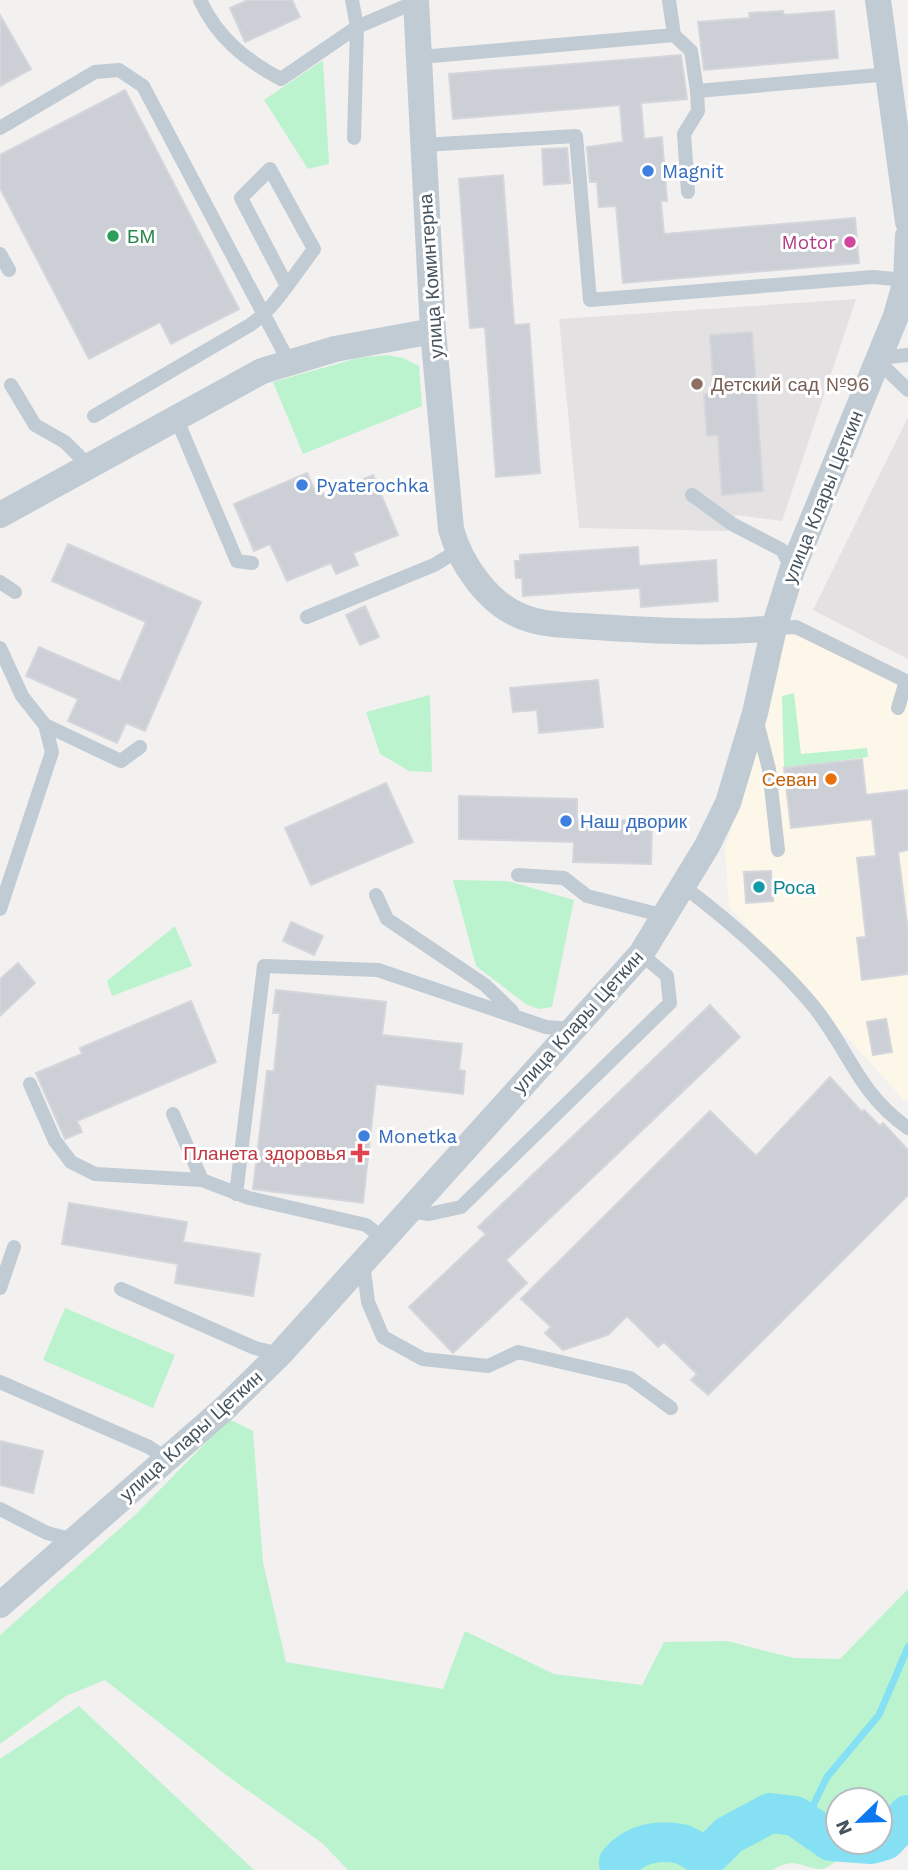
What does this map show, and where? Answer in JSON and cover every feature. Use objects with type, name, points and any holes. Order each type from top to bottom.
[{"type":"street","name":"улица Коминтерна","points":[[418,0],[433,331],[451,529],[457,551]]},
{"type":"street","points":[[878,0],[903,134],[908,222]]},
{"type":"street","name":"улица Клары Цеткин","points":[[0,1605],[167,1459],[280,1354],[641,954],[683,886],[728,803],[755,713],[774,628],[792,570],[879,359],[906,280],[908,236]]},
{"type":"street","points":[[0,515],[262,372],[335,349],[433,331]]},
{"type":"street","points":[[457,551],[494,599],[522,617],[564,625],[670,632],[774,628]]},
{"type":"lane","points":[[200,0],[216,29],[235,49],[253,64],[281,79],[357,27],[418,0]]},
{"type":"lane","points":[[352,0],[357,27],[354,138]]},
{"type":"lane","points":[[669,0],[674,35],[691,51],[697,91],[698,111],[684,134],[688,192]]},
{"type":"lane","points":[[420,58],[674,35]]},
{"type":"lane","points":[[0,128],[95,72],[119,70],[143,86],[289,362]]},
{"type":"lane","points":[[697,91],[890,74]]},
{"type":"lane","points":[[423,145],[576,136],[590,300],[873,277],[906,280]]},
{"type":"lane","points":[[94,416],[265,315],[314,249],[270,169],[240,198],[286,285]]},
{"type":"lane","points":[[0,254],[9,270]]},
{"type":"lane","points":[[879,359],[908,355]]},
{"type":"lane","points":[[879,359],[908,390]]},
{"type":"lane","points":[[12,385],[35,425],[65,442],[90,467]]},
{"type":"lane","points":[[177,420],[237,561],[252,563]]},
{"type":"lane","points":[[692,495],[732,524],[782,550],[792,570]]},
{"type":"lane","points":[[307,617],[434,565],[457,551]]},
{"type":"lane","points":[[0,582],[15,592]]},
{"type":"lane","points":[[774,628],[796,627],[907,682],[898,709]]},
{"type":"lane","points":[[0,648],[22,696],[45,725],[52,752],[0,909]]},
{"type":"lane","points":[[755,713],[769,769],[778,850]]},
{"type":"lane","points":[[45,725],[121,761],[140,747]]},
{"type":"lane","points":[[518,875],[564,878],[587,896],[665,916]]},
{"type":"lane","points":[[683,886],[721,915],[811,1003],[866,1091],[888,1114],[908,1128]]},
{"type":"lane","points":[[376,895],[387,919],[485,985],[516,1014]]},
{"type":"lane","points":[[410,1211],[429,1214],[461,1207],[670,1003],[667,976],[641,954]]},
{"type":"lane","points":[[236,1194],[264,966],[378,970],[516,1014],[546,1027],[573,1029]]},
{"type":"lane","points":[[30,1084],[55,1141],[71,1162],[95,1174],[202,1180],[236,1194],[366,1225],[384,1239]]},
{"type":"lane","points":[[173,1114],[202,1180]]},
{"type":"lane","points":[[1,1281],[14,1247]]},
{"type":"lane","points":[[362,1262],[368,1302],[383,1337],[423,1359],[488,1366],[518,1352],[630,1378],[671,1408]]},
{"type":"lane","points":[[121,1289],[254,1348],[280,1354]]},
{"type":"lane","points":[[0,1382],[149,1447],[167,1459]]},
{"type":"lane","points":[[0,1509],[47,1533],[74,1540]]},
{"type":"shaded area","name":"Детский сад №96","points":[[856,299],[782,521],[736,515],[728,531],[579,528],[559,319]]},
{"type":"shaded area","name":"Детский сад №96","points":[[908,417],[908,659],[813,610]]},
{"type":"shaded area","points":[[780,634],[807,637],[908,688],[908,1100],[905,1101],[729,907],[725,847],[753,757]]},
{"type":"green space","points":[[323,60],[329,164],[308,169],[264,100]]},
{"type":"green space","points":[[387,355],[403,358],[419,366],[422,406],[303,454],[273,382],[358,358]]},
{"type":"green space","points":[[794,693],[801,754],[867,748],[868,757],[784,768],[782,696]]},
{"type":"green space","points":[[430,695],[432,772],[409,771],[380,754],[366,712]]},
{"type":"green space","points":[[453,880],[508,881],[574,900],[552,1007],[539,1009],[527,1005],[476,966]]},
{"type":"green space","points":[[175,926],[192,966],[112,996],[107,981]]},
{"type":"green space","points":[[65,1308],[175,1355],[153,1408],[43,1360]]},
{"type":"green space","points":[[229,1419],[253,1431],[263,1562],[286,1662],[443,1689],[465,1631],[554,1674],[642,1685],[664,1642],[727,1641],[794,1658],[840,1659],[908,1589],[908,1821],[894,1826],[894,1786],[824,1786],[824,1856],[843,1856],[823,1869],[794,1863],[773,1870],[348,1870],[322,1843],[226,1775],[105,1680],[66,1696],[0,1744],[0,1635],[135,1515]]},
{"type":"green space","points":[[79,1706],[254,1870],[0,1870],[0,1759]]},
{"type":"building","points":[[248,0],[292,0],[300,17],[245,42],[230,8]]},
{"type":"building","points":[[783,11],[784,15],[834,11],[838,58],[704,70],[698,22],[750,18],[749,13]]},
{"type":"building","points":[[0,15],[31,69],[0,86]]},
{"type":"building","points":[[681,55],[687,99],[641,103],[644,139],[662,137],[667,201],[661,201],[664,234],[855,218],[859,263],[623,283],[616,206],[599,207],[597,182],[590,182],[587,147],[623,142],[620,105],[453,119],[449,74]]},
{"type":"building","name":"БМ","points":[[125,90],[239,309],[171,344],[160,322],[89,359],[0,188],[0,155]]},
{"type":"building","points":[[567,148],[570,183],[544,185],[542,149]]},
{"type":"building","points":[[503,175],[514,325],[529,324],[540,473],[496,477],[485,327],[470,328],[459,179]]},
{"type":"building","points":[[752,332],[763,491],[722,495],[718,435],[707,436],[704,394],[714,394],[710,335]]},
{"type":"building","points":[[307,473],[314,489],[327,495],[373,475],[398,535],[353,553],[358,565],[336,574],[331,563],[287,581],[270,544],[254,551],[234,504]]},
{"type":"building","points":[[68,544],[201,602],[145,731],[126,723],[117,743],[68,721],[78,699],[26,676],[39,647],[120,682],[146,622],[52,581]]},
{"type":"building","points":[[638,547],[639,566],[716,560],[718,601],[641,607],[640,588],[523,596],[522,578],[516,578],[515,561],[520,561],[520,555]]},
{"type":"building","points":[[365,606],[379,637],[360,645],[346,615]]},
{"type":"building","points":[[598,680],[603,727],[539,733],[537,710],[513,712],[510,688]]},
{"type":"building","points":[[862,759],[866,795],[908,790],[908,850],[898,852],[908,931],[908,974],[862,980],[857,938],[866,937],[857,858],[876,856],[872,819],[791,828],[784,768]]},
{"type":"building","points":[[386,783],[413,842],[311,885],[285,828]]},
{"type":"building","points":[[459,796],[577,799],[577,819],[652,821],[651,864],[573,862],[574,842],[459,839]]},
{"type":"building","name":"Роса","points":[[771,871],[773,901],[746,903],[744,872]]},
{"type":"building","points":[[291,922],[323,936],[314,955],[283,941]]},
{"type":"building","points":[[18,963],[35,983],[0,1016],[0,979]]},
{"type":"building","points":[[276,990],[386,1002],[382,1035],[462,1044],[459,1070],[465,1071],[463,1094],[376,1084],[363,1203],[253,1189],[267,1071],[274,1071],[280,1013],[273,1013]]},
{"type":"building","points":[[191,1001],[216,1062],[77,1121],[82,1132],[65,1139],[36,1073],[82,1054],[80,1048]]},
{"type":"building","points":[[710,1005],[740,1037],[506,1260],[527,1283],[453,1353],[409,1307],[486,1234],[478,1227]]},
{"type":"building","points":[[886,1019],[892,1052],[873,1055],[867,1022]]},
{"type":"building","points":[[830,1077],[862,1112],[864,1110],[880,1126],[883,1123],[908,1150],[908,1195],[708,1395],[691,1380],[697,1374],[664,1342],[658,1347],[627,1316],[608,1335],[563,1350],[545,1333],[551,1327],[521,1299],[710,1111],[756,1156]]},
{"type":"building","points":[[69,1203],[187,1222],[183,1242],[260,1254],[253,1296],[175,1283],[178,1264],[62,1244]]},
{"type":"building","points":[[0,1441],[43,1451],[33,1493],[0,1485]]},
{"type":"waterway","points":[[805,1822],[827,1777],[879,1715],[908,1647]]},
{"type":"waterway","points":[[620,1870],[619,1862],[625,1856],[647,1844],[681,1844],[698,1853],[711,1853],[729,1835],[770,1813],[795,1816],[831,1841],[871,1844],[885,1840],[908,1815]]},
{"type":"place","name":"Magnit","points":[[648,171]]},
{"type":"place","name":"БМ","points":[[113,236]]},
{"type":"place","name":"Motor","points":[[850,242]]},
{"type":"place","name":"Детский сад №96","points":[[697,384]]},
{"type":"place","name":"Pyaterochka","points":[[302,485]]},
{"type":"place","name":"Севан","points":[[831,779]]},
{"type":"place","name":"Наш дворик","points":[[566,821]]},
{"type":"place","name":"Роса","points":[[759,887]]},
{"type":"place","name":"Monetka","points":[[364,1136]]},
{"type":"place","name":"Планета здоровья","points":[[360,1153]]}]
